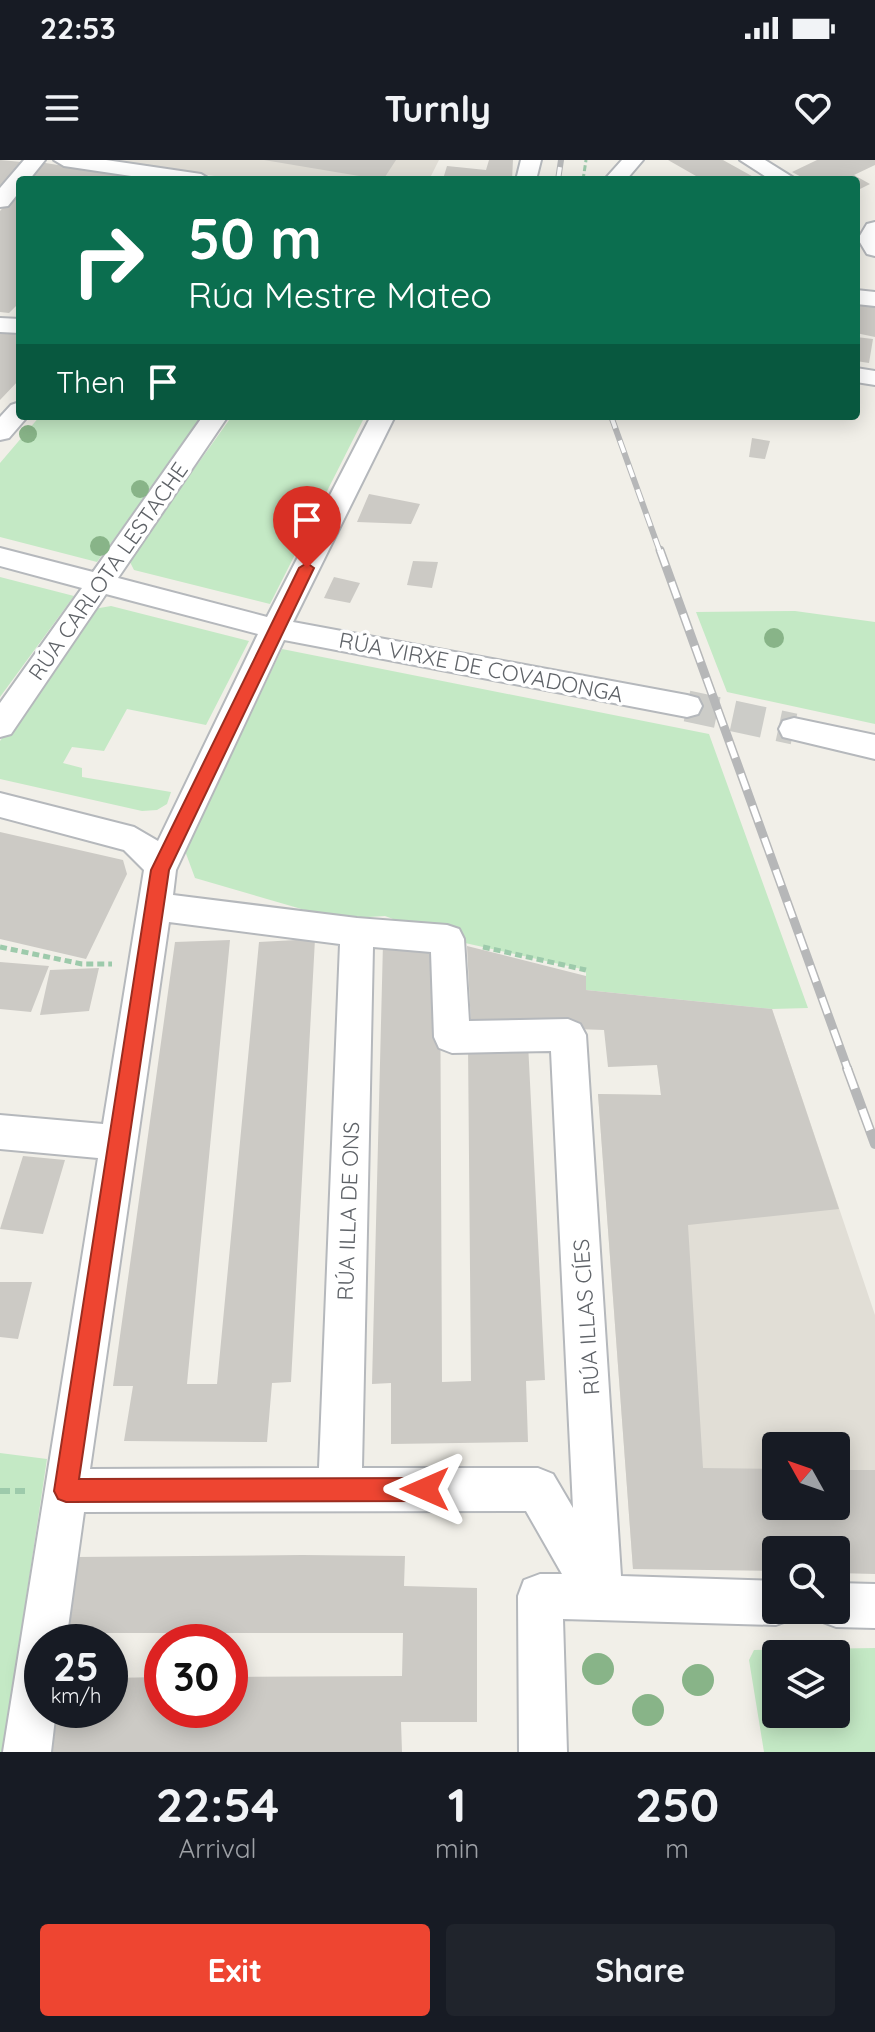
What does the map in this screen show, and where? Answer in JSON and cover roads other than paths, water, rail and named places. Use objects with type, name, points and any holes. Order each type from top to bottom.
[{"type":"street","points":[[21,176],[35,160]]},
{"type":"street","points":[[64,160],[174,176]]},
{"type":"street","points":[[618,176],[633,160]]},
{"type":"street","points":[[750,160],[780,176]]},
{"type":"street","points":[[0,201],[16,182]]},
{"type":"street","points":[[875,228],[869,239],[875,249]]},
{"type":"street","points":[[0,432],[16,414]]},
{"type":"street","name":"RÚA CARLOTA LESTACHE","points":[[0,726],[213,420]]},
{"type":"street","points":[[46,1624],[157,888],[180,828],[381,420]]},
{"type":"street","name":"RÚA VIRXE DE COVADONGA","points":[[0,557],[276,629],[687,706]]},
{"type":"street","points":[[794,729],[875,747]]},
{"type":"street","points":[[0,805],[134,840],[154,856],[157,888]]},
{"type":"street","points":[[134,840],[180,828]]},
{"type":"street","points":[[157,888],[357,932]]},
{"type":"street","name":"RÚA ILLAS CÍES","points":[[357,932],[447,939],[452,1037],[568,1035],[600,1598]]},
{"type":"street","name":"RÚA ILLA DE ONS","points":[[340,1490],[357,932]]},
{"type":"street","points":[[0,1132],[118,1143]]},
{"type":"street","points":[[66,1491],[538,1489],[600,1598]]},
{"type":"street","points":[[543,1752],[540,1596],[762,1603]]},
{"type":"street","points":[[850,1605],[875,1606]]},
{"type":"street","points":[[27,1752],[30,1728]]},
{"type":"tunnel","points":[[687,706],[794,729]]},
{"type":"railway","points":[[559,176],[561,160]]},
{"type":"railway","points":[[612,420],[660,552]]},
{"type":"railway","points":[[660,550],[848,1070]]},
{"type":"railway","points":[[847,1068],[875,1144]]}]
